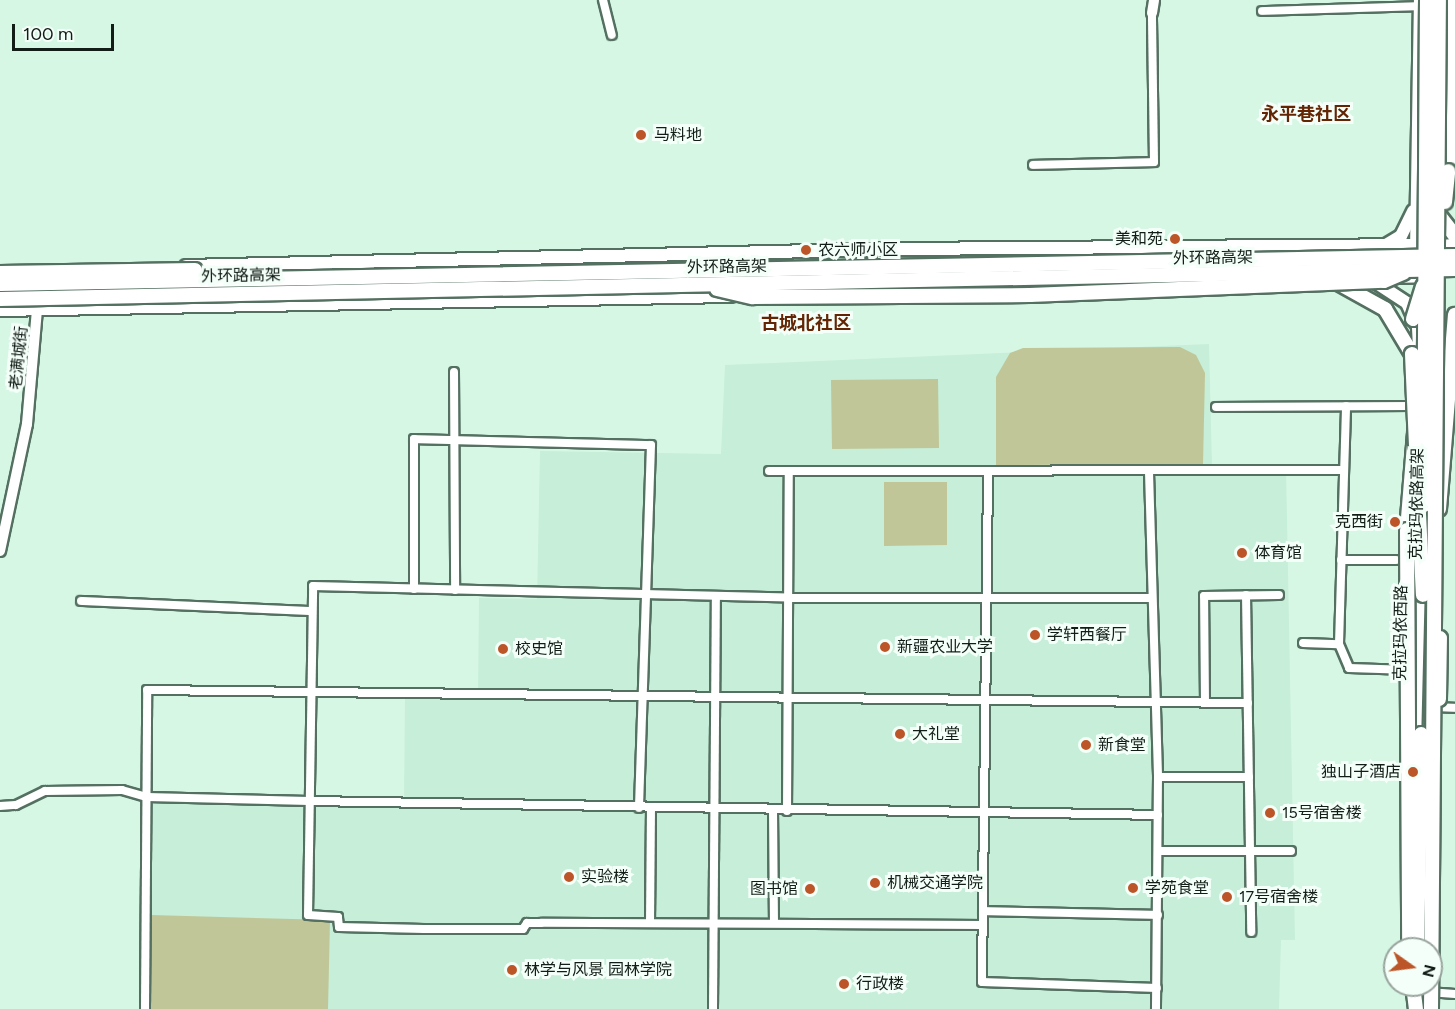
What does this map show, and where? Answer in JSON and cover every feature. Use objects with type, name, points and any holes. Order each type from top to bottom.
[{"type":"highway","name":"克拉玛依路高架","points":[[1422,937],[1432,549],[1440,0]]},
{"type":"highway","points":[[694,284],[753,297],[1030,295],[1384,281],[1420,263],[1435,246],[1448,171],[1450,0]]},
{"type":"highway","name":"克拉玛依路高架","points":[[1416,937],[1427,600],[1422,2]]},
{"type":"highway","points":[[1438,214],[1455,236]]},
{"type":"highway","points":[[1436,1009],[1440,638],[1427,600],[1412,354],[1415,304],[1440,262],[1455,254]]},
{"type":"highway","name":"外环路高架","points":[[0,284],[238,277],[1455,254]]},
{"type":"highway","points":[[0,273],[171,268],[238,277]]},
{"type":"highway","name":"外环路高架","points":[[0,299],[1455,269]]},
{"type":"highway","points":[[1338,283],[1385,309],[1412,354]]},
{"type":"highway","points":[[1432,549],[1449,431],[1455,315]]},
{"type":"highway","points":[[1409,937],[1408,473],[1420,398]]},
{"type":"highway","points":[[1430,937],[1436,904]]},
{"type":"main road","name":"克拉玛依西路","points":[[1428,937],[1432,707],[1427,600],[1438,276],[1440,0]]},
{"type":"main road","name":"克拉玛依西路","points":[[1416,937],[1420,398],[1416,245],[1422,2]]},
{"type":"main road","points":[[1385,246],[1401,236],[1417,201]]},
{"type":"main road","points":[[0,278],[130,266],[895,249],[1438,245]]},
{"type":"main road","points":[[0,310],[954,295],[1029,288],[1438,276]]},
{"type":"main road","points":[[1368,278],[1407,303],[1418,327]]},
{"type":"street","points":[[603,0],[612,35]]},
{"type":"street","points":[[1033,165],[1154,162],[1152,13],[1154,0]]},
{"type":"street","points":[[1262,11],[1422,2]]},
{"type":"street","points":[[1438,245],[1455,244]]},
{"type":"street","points":[[1438,276],[1455,275]]},
{"type":"street","name":"老满城街","points":[[0,551],[27,424],[37,309]]},
{"type":"street","points":[[454,372],[455,590]]},
{"type":"street","points":[[1346,406],[1339,644],[1349,668],[1417,671]]},
{"type":"street","points":[[1216,407],[1407,406]]},
{"type":"street","points":[[414,589],[414,439],[651,445],[645,697],[639,808]]},
{"type":"street","points":[[769,471],[988,474],[1344,470]]},
{"type":"street","points":[[787,811],[789,471]]},
{"type":"street","points":[[1149,472],[1159,851],[1156,1009]]},
{"type":"street","points":[[988,474],[984,597],[982,982],[1156,988]]},
{"type":"street","points":[[1341,560],[1396,560]]},
{"type":"street","points":[[983,924],[650,922],[527,923],[524,929],[339,927],[338,917],[308,915],[313,586],[716,597],[1152,598]]},
{"type":"street","points":[[1246,595],[1251,932]]},
{"type":"street","points":[[1205,703],[1203,596],[1280,595]]},
{"type":"street","points":[[713,1009],[716,597]]},
{"type":"street","points":[[81,602],[311,611]]},
{"type":"street","points":[[1303,642],[1339,644]]},
{"type":"street","points":[[145,1009],[147,690],[311,694],[1248,703]]},
{"type":"street","points":[[1432,707],[1455,708]]},
{"type":"street","points":[[1158,777],[1249,777]]},
{"type":"street","points":[[0,806],[16,805],[45,791],[133,791],[147,797],[309,801],[715,810],[1158,815]]},
{"type":"street","points":[[650,922],[651,808]]},
{"type":"street","points":[[773,810],[774,923]]},
{"type":"street","points":[[1159,851],[1291,851]]},
{"type":"street","points":[[983,911],[1158,915]]},
{"type":"shaded area","name":"新疆农业大学","points":[[1209,344],[1212,466],[1286,466],[1295,940],[1281,940],[1279,1009],[146,1009],[147,797],[404,803],[405,696],[478,696],[479,598],[537,599],[540,451],[721,454],[725,365]]},
{"type":"shaded area","points":[[1180,347],[1196,355],[1205,373],[1203,464],[996,465],[996,377],[1010,353],[1023,348]]},
{"type":"shaded area","points":[[938,379],[939,448],[832,449],[831,380]]},
{"type":"shaded area","points":[[884,482],[947,482],[947,545],[884,546]]},
{"type":"shaded area","points":[[151,915],[330,920],[328,1009],[149,1009]]},
{"type":"place","name":"马料地","points":[[641,135]]},
{"type":"place","name":"美和苑","points":[[1175,239]]},
{"type":"place","name":"农六师小区","points":[[806,250]]},
{"type":"place","name":"克西街","points":[[1395,522]]},
{"type":"place","name":"体育馆","points":[[1242,553]]},
{"type":"place","name":"学轩西餐厅","points":[[1035,635]]},
{"type":"place","name":"新疆农业大学","points":[[885,647]]},
{"type":"place","name":"校史馆","points":[[503,649]]},
{"type":"place","name":"大礼堂","points":[[900,734]]},
{"type":"place","name":"新食堂","points":[[1086,745]]},
{"type":"place","name":"独山子酒店","points":[[1413,772]]},
{"type":"place","name":"15号宿舍楼","points":[[1270,813]]},
{"type":"place","name":"实验楼","points":[[569,877]]},
{"type":"place","name":"机械交通学院","points":[[875,883]]},
{"type":"place","name":"学苑食堂","points":[[1133,888]]},
{"type":"place","name":"图书馆","points":[[810,889]]},
{"type":"place","name":"17号宿舍楼","points":[[1227,897]]},
{"type":"place","name":"林学与风景 园林学院","points":[[512,970]]},
{"type":"place","name":"行政楼","points":[[844,984]]},
{"type":"district","name":"永平巷社区","points":[[1306,114]]},
{"type":"district","name":"古城北社区","points":[[806,323]]}]
